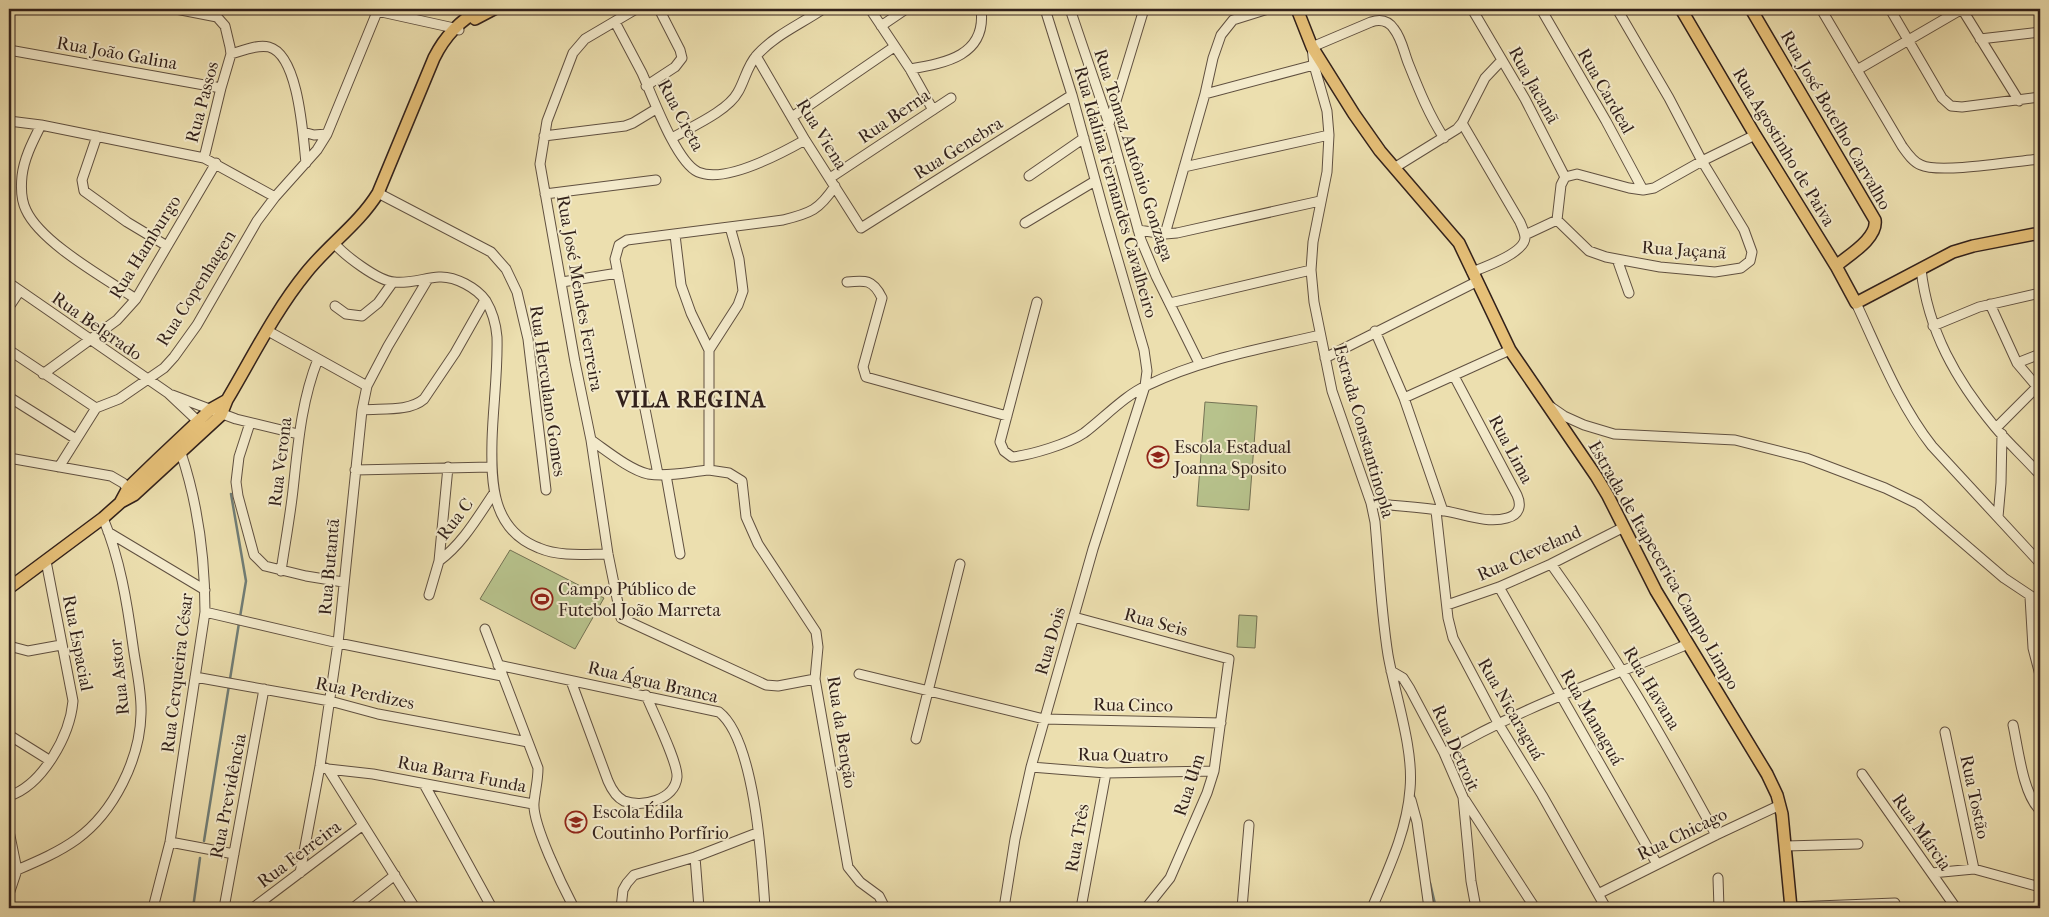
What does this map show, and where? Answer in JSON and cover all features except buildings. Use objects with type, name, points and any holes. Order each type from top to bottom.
[{"type":"main road","points":[[9,588],[121,502],[227,400],[268,331],[306,273],[365,211],[378,193],[434,58],[456,29],[481,9]]},
{"type":"main road","points":[[456,29],[494,9]]},
{"type":"main road","name":"Estrada de Itapecerica-Campo Limpo","points":[[1297,9],[1312,47],[1354,114],[1394,168],[1459,242],[1510,350],[1544,403],[1596,476],[1652,583],[1767,774],[1780,805],[1786,846],[1791,908]]},
{"type":"main road","name":"Rua Agostinho de Paiva","points":[[1681,9],[1755,135],[1836,266],[1856,303]]},
{"type":"main road","name":"Rua José Botelho Carvalho","points":[[1751,9],[1875,220],[1876,227],[1870,237],[1836,266]]},
{"type":"main road","points":[[1856,303],[1953,252],[1973,246],[2040,233]]},
{"type":"street","points":[[176,9],[212,15],[221,20],[225,26],[231,54],[265,46],[275,49],[281,55],[292,78],[303,132],[306,163]]},
{"type":"street","name":"Rua José Mendes Ferreira","points":[[636,9],[585,39],[573,54],[544,136],[540,164],[591,440],[608,554],[621,618],[766,685],[778,686],[815,679]]},
{"type":"street","points":[[646,86],[675,67],[682,58],[680,50],[659,9]]},
{"type":"street","points":[[672,138],[734,99],[756,56],[775,39],[823,9]]},
{"type":"street","points":[[870,9],[910,70],[933,110]]},
{"type":"street","points":[[881,26],[906,9]]},
{"type":"street","points":[[910,70],[952,60],[967,51],[980,30],[981,9]]},
{"type":"street","name":"Rua Idalina Fernandes Cavalheiro","points":[[1045,9],[1072,95],[1144,350],[1147,370],[1145,386]]},
{"type":"street","name":"Rua Tomaz Antônio Gonzaga","points":[[1070,9],[1109,124],[1138,230],[1156,276],[1199,363]]},
{"type":"street","points":[[1109,124],[1144,9]]},
{"type":"street","points":[[1165,234],[1221,35],[1226,27],[1240,16],[1268,9]]},
{"type":"street","name":"Rua Jacanã","points":[[1472,9],[1525,99],[1566,177]]},
{"type":"street","name":"Rua Cardeal","points":[[1540,9],[1644,190]]},
{"type":"street","points":[[1617,9],[1705,159]]},
{"type":"street","points":[[1821,9],[1902,146],[1920,165],[1932,168],[1952,168],[2040,159]]},
{"type":"street","points":[[1890,9],[1942,98],[1951,106],[1962,107],[2040,97]]},
{"type":"street","points":[[1857,70],[1962,9],[2019,101]]},
{"type":"street","points":[[372,10],[456,29]]},
{"type":"street","name":"Rua Copenhagen","points":[[96,408],[119,399],[164,368],[183,345],[257,221],[275,197],[306,163],[327,134],[372,10]]},
{"type":"street","points":[[1312,47],[1370,22],[1380,20],[1388,23],[1398,36],[1431,117],[1444,138]]},
{"type":"street","name":"Rua Creta","points":[[615,22],[656,109],[672,138],[690,166],[699,172],[706,174],[732,171],[761,164],[805,140]]},
{"type":"street","points":[[1980,39],[2040,32]]},
{"type":"street","points":[[792,117],[894,47]]},
{"type":"street","name":"Estrada Constantinopla","points":[[1312,47],[1329,134],[1327,172],[1313,242],[1314,302],[1332,391],[1371,503],[1375,522],[1391,671],[1402,719],[1410,770],[1411,787],[1408,809],[1398,843],[1372,908]]},
{"type":"street","name":"Rua João Galina","points":[[9,50],[221,88]]},
{"type":"street","name":"Rua Passos","points":[[204,158],[231,54]]},
{"type":"street","name":"Rua Viena","points":[[756,56],[805,140],[861,228]]},
{"type":"street","points":[[1394,168],[1444,138],[1462,123],[1485,78],[1502,60]]},
{"type":"street","points":[[1205,94],[1314,65]]},
{"type":"street","name":"Rua Genebra","points":[[861,228],[1072,95]]},
{"type":"street","name":"Rua Berna","points":[[618,274],[615,255],[622,242],[783,220],[808,212],[823,204],[833,182],[951,98]]},
{"type":"street","points":[[544,136],[625,126],[656,109]]},
{"type":"street","points":[[9,121],[41,125],[204,158],[275,197]]},
{"type":"street","points":[[1325,358],[1474,277],[1513,253],[1523,243],[1525,235],[1516,214],[1462,123]]},
{"type":"street","points":[[41,125],[29,150],[22,176],[22,196],[25,208],[32,221],[44,234],[76,259],[136,299]]},
{"type":"street","points":[[303,132],[314,135],[327,134]]},
{"type":"street","points":[[1184,167],[1329,134]]},
{"type":"street","points":[[1525,235],[1557,220],[1561,185],[1566,177],[1578,174],[1629,188],[1644,190],[1665,183],[1705,159],[1755,135]]},
{"type":"street","points":[[97,136],[82,180],[84,191],[127,222],[167,246]]},
{"type":"street","points":[[1029,176],[1084,138]]},
{"type":"street","name":"Rua Jaçanã","points":[[1557,220],[1589,251],[1617,259],[1660,267],[1715,272],[1729,271],[1748,264],[1752,252],[1744,230],[1705,159]]},
{"type":"street","name":"Rua Hamburgo","points":[[43,374],[117,320],[136,299],[216,163]]},
{"type":"street","points":[[545,194],[656,180]]},
{"type":"street","points":[[1025,223],[1095,181]]},
{"type":"street","name":"Rua Herculano Gomes","points":[[378,193],[491,252],[506,269],[517,292],[528,339],[546,490]]},
{"type":"street","points":[[1138,230],[1165,234],[1197,230],[1320,201]]},
{"type":"street","points":[[709,350],[738,305],[743,291],[739,259],[730,227]]},
{"type":"street","points":[[591,440],[632,468],[646,474],[662,475],[709,470],[709,350],[691,313],[681,285],[675,235]]},
{"type":"street","points":[[334,243],[342,253],[355,263],[393,282],[442,277],[456,280],[472,289],[485,300],[494,320],[497,337],[491,467],[494,493],[498,507],[509,525],[522,538],[534,546],[551,552],[608,554]]},
{"type":"street","points":[[1617,259],[1629,293]]},
{"type":"street","points":[[1921,269],[1927,306],[1933,326],[1957,377],[1999,431],[2040,475]]},
{"type":"street","points":[[1170,303],[1312,270]]},
{"type":"street","points":[[562,282],[618,274],[680,554]]},
{"type":"street","name":"Rua Butantã","points":[[300,873],[324,768],[355,470],[362,410],[367,386],[388,346],[428,279]]},
{"type":"street","points":[[847,282],[864,280],[878,289],[882,298],[863,366],[866,377],[1007,416]]},
{"type":"street","points":[[335,306],[346,314],[362,316],[378,303],[393,282]]},
{"type":"street","name":"Rua Belgrado","points":[[9,283],[19,292],[168,393],[250,423],[298,434]]},
{"type":"street","points":[[9,307],[19,292]]},
{"type":"street","points":[[1933,326],[1962,312],[2040,293]]},
{"type":"street","points":[[362,410],[408,407],[420,403],[455,353],[485,300]]},
{"type":"street","points":[[1037,302],[1000,442],[1004,451],[1012,457],[1024,456],[1082,435],[1145,386],[1199,363],[1320,336]]},
{"type":"street","points":[[1856,303],[1898,392],[1918,428],[1932,446],[2040,563]]},
{"type":"street","points":[[1990,304],[2017,364],[2039,388],[1999,431],[2002,483],[1998,517]]},
{"type":"street","points":[[268,331],[367,386]]},
{"type":"street","name":"Rua Nicaraguá","points":[[1375,331],[1404,398],[1439,511],[1448,618],[1454,638],[1498,723],[1606,908]]},
{"type":"street","points":[[9,350],[96,408],[58,467]]},
{"type":"street","points":[[1404,398],[1510,350]]},
{"type":"street","points":[[2017,364],[2040,354]]},
{"type":"street","name":"Rua Verona","points":[[282,570],[292,498],[298,434],[306,395],[318,359]]},
{"type":"street","name":"Rua Lima","points":[[1371,503],[1495,520],[1511,517],[1521,506],[1454,376]]},
{"type":"street","name":"Rua Dois","points":[[1004,908],[1015,840],[1031,767],[1093,549],[1145,386]]},
{"type":"street","name":"Rua Belgrado","points":[[168,393],[202,425]]},
{"type":"street","points":[[9,397],[76,439]]},
{"type":"street","points":[[1544,403],[1564,416],[1584,425],[1614,434],[1735,440],[1806,458],[1840,470],[1914,501],[1930,512],[2006,580],[2040,602]]},
{"type":"street","points":[[250,423],[236,470],[238,496],[254,555],[265,566],[343,582]]},
{"type":"street","name":"Rua Cerqueira César","points":[[153,908],[170,842],[205,612],[205,590],[197,513],[192,484],[177,449]]},
{"type":"street","points":[[9,458],[111,476],[131,491]]},
{"type":"street","points":[[429,595],[439,561],[448,467]]},
{"type":"street","points":[[355,470],[491,467]]},
{"type":"street","name":"Rua da Benção","points":[[709,470],[729,473],[742,481],[746,517],[758,544],[816,632],[818,647],[815,679],[848,867],[860,882],[879,896],[885,908]]},
{"type":"street","name":"Rua C","points":[[439,561],[454,550],[494,493]]},
{"type":"street","name":"Rua Astor","points":[[17,870],[57,852],[79,838],[96,821],[127,776],[140,733],[141,712],[128,611],[120,568],[102,518]]},
{"type":"street","name":"Rua Cleveland","points":[[1447,605],[1499,587],[1551,564],[1624,527]]},
{"type":"street","points":[[108,532],[205,590]]},
{"type":"street","name":"Rua Espacial","points":[[9,796],[24,788],[37,776],[63,739],[71,718],[73,701],[46,561]]},
{"type":"street","points":[[916,739],[960,564]]},
{"type":"street","name":"Rua Havana","points":[[1551,564],[1624,672],[1664,739],[1716,834]]},
{"type":"street","name":"Rua Managuá","points":[[1499,587],[1657,864]]},
{"type":"street","points":[[2030,597],[2033,648],[2040,675]]},
{"type":"street","points":[[205,612],[338,643],[502,676]]},
{"type":"street","name":"Rua Seis","points":[[1074,617],[1229,659]]},
{"type":"street","name":"Rua Barra Funda","points":[[324,768],[373,774],[534,804],[538,768],[485,629]]},
{"type":"street","points":[[1444,753],[1498,723],[1688,644]]},
{"type":"street","points":[[9,646],[28,650],[61,645]]},
{"type":"street","name":"Rua Um","points":[[1146,908],[1170,878],[1214,771],[1229,659]]},
{"type":"street","name":"Rua Água Branca","points":[[498,665],[646,695],[719,712],[724,716],[732,728],[744,758],[751,786],[765,908]]},
{"type":"street","name":"Rua Detroit","points":[[1391,671],[1400,675],[1406,682],[1444,753],[1463,797],[1471,881],[1476,908]]},
{"type":"street","name":"Rua Cinco","points":[[859,674],[1044,719],[1221,723]]},
{"type":"street","name":"Rua Perdizes","points":[[195,677],[330,701],[378,714],[528,742]]},
{"type":"street","points":[[571,681],[611,788],[623,800],[632,803],[647,803],[664,797],[675,784],[677,777],[672,757],[646,695]]},
{"type":"street","name":"Rua Previdência","points":[[224,908],[264,689]]},
{"type":"street","points":[[2013,725],[2028,791],[2040,810]]},
{"type":"street","name":"Rua Tostão","points":[[1945,732],[1974,870]]},
{"type":"street","points":[[9,735],[49,760]]},
{"type":"street","name":"Rua Quatro","points":[[1031,767],[1106,773],[1214,771]]},
{"type":"street","points":[[324,768],[396,875],[415,908]]},
{"type":"street","name":"Rua Três","points":[[1081,908],[1106,773]]},
{"type":"street","name":"Rua Márcia","points":[[1862,774],[1956,908]]},
{"type":"street","points":[[424,784],[492,908]]},
{"type":"street","points":[[1411,787],[1429,908]]},
{"type":"street","points":[[1463,797],[1536,908]]},
{"type":"street","points":[[534,804],[540,830],[548,851],[574,908]]},
{"type":"street","name":"Rua Chicago","points":[[1598,894],[1716,834],[1780,805]]},
{"type":"street","name":"Rua Ferreira","points":[[253,908],[363,825]]},
{"type":"street","points":[[1242,908],[1249,825]]},
{"type":"street","points":[[9,831],[17,870],[9,894]]},
{"type":"street","points":[[621,908],[623,890],[634,875],[695,857],[757,833]]},
{"type":"street","points":[[170,842],[234,854]]},
{"type":"street","points":[[1786,846],[1858,844]]},
{"type":"street","points":[[695,857],[699,908]]},
{"type":"street","points":[[1932,873],[1974,870],[2040,888]]},
{"type":"street","points":[[353,908],[396,875]]},
{"type":"street","points":[[1718,878],[1719,908]]},
{"type":"street","points":[[1791,908],[1895,903]]},
{"type":"green space","points":[[1205,402],[1257,406],[1249,510],[1197,506]]},
{"type":"green space","name":"Campo Público de Futebol João Marreta","points":[[510,550],[604,598],[575,649],[480,599]]},
{"type":"green space","points":[[1239,615],[1257,616],[1255,648],[1237,647]]},
{"type":"waterway","points":[[231,494],[246,581],[240,617]]},
{"type":"waterway","points":[[204,841],[239,623]]},
{"type":"waterway","points":[[1413,790],[1415,802]]},
{"type":"waterway","points":[[193,908],[200,858]]},
{"type":"waterway","points":[[1430,883],[1436,908]]},
{"type":"place","name":"Escola Estadual Joanna Sposito","points":[[1158,457]]},
{"type":"place","name":"Campo Público de Futebol João Marreta","points":[[542,599]]},
{"type":"place","name":"Escola Édila Coutinho Porfírio","points":[[576,822]]},
{"type":"district","name":"VILA REGINA","points":[[691,399]]}]
